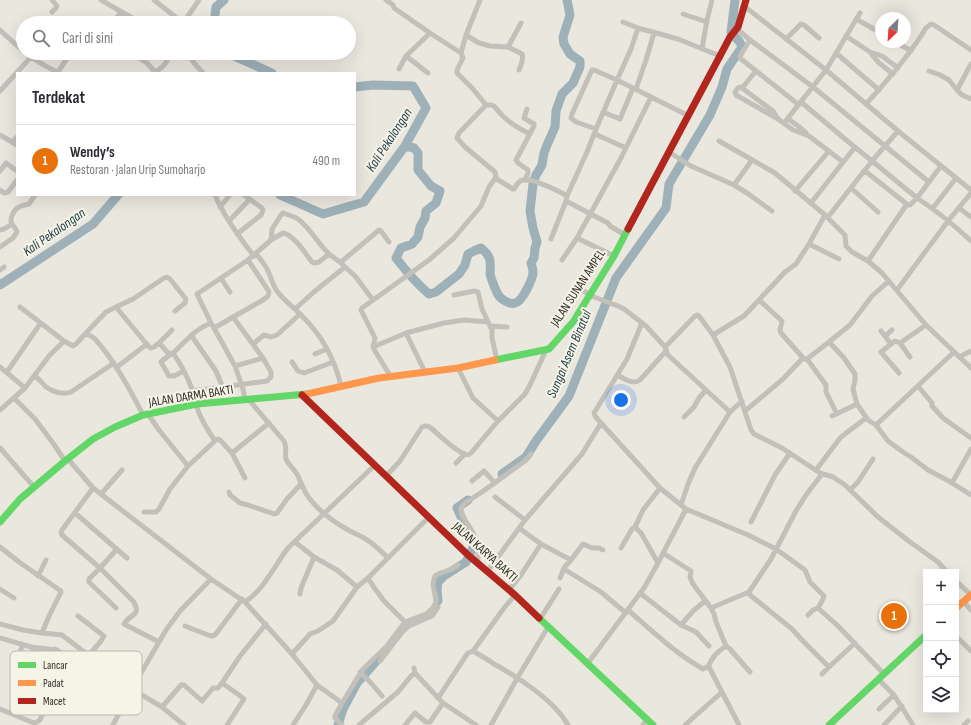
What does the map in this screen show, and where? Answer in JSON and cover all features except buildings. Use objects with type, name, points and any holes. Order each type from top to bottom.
[{"type":"street","points":[[52,0],[56,8],[52,12]]},
{"type":"street","points":[[154,0],[174,16]]},
{"type":"street","points":[[188,16],[199,0]]},
{"type":"street","points":[[386,0],[394,8],[461,53]]},
{"type":"street","points":[[393,6],[396,0]]},
{"type":"street","points":[[480,0],[466,35],[461,53],[463,58],[457,73],[486,105],[494,106],[507,121],[530,134]]},
{"type":"street","points":[[702,49],[706,22],[712,0]]},
{"type":"street","points":[[104,1],[127,16]]},
{"type":"street","points":[[745,3],[786,39],[826,70],[898,131],[956,178],[970,187]]},
{"type":"street","name":"JALAN SUNAN AMPEL","points":[[546,350],[553,345],[573,322],[614,256],[734,32],[745,3]]},
{"type":"street","points":[[118,16],[121,12]]},
{"type":"street","points":[[784,123],[826,70],[860,12]]},
{"type":"street","points":[[683,14],[706,22]]},
{"type":"street","points":[[856,19],[875,30]]},
{"type":"street","points":[[508,47],[521,22]]},
{"type":"street","points":[[623,22],[654,33],[672,37],[720,56]]},
{"type":"street","points":[[786,39],[801,24],[819,38]]},
{"type":"street","points":[[866,104],[898,68],[926,28],[931,24],[971,50]]},
{"type":"street","points":[[551,239],[603,112],[629,55],[638,28]]},
{"type":"street","points":[[0,30],[16,45]]},
{"type":"street","points":[[734,32],[750,40],[813,87],[929,182]]},
{"type":"street","points":[[399,69],[406,56],[430,33]]},
{"type":"street","points":[[603,112],[620,119],[635,88],[646,60],[654,33]]},
{"type":"street","points":[[466,35],[479,43],[508,47],[519,53],[523,56],[519,70]]},
{"type":"street","points":[[846,36],[870,52],[882,56],[898,68]]},
{"type":"street","points":[[750,40],[740,57],[756,71],[800,103],[917,198],[933,208],[971,241]]},
{"type":"street","points":[[906,48],[911,51]]},
{"type":"street","points":[[870,52],[878,62],[892,74]]},
{"type":"street","points":[[836,53],[879,90]]},
{"type":"street","points":[[406,56],[428,73]]},
{"type":"street","points":[[18,72],[29,60]]},
{"type":"street","points":[[34,60],[51,72]]},
{"type":"street","points":[[60,72],[67,60]]},
{"type":"street","points":[[143,60],[148,63],[154,72],[158,70],[167,60]]},
{"type":"street","points":[[192,60],[202,72]]},
{"type":"street","points":[[956,90],[971,64]]},
{"type":"street","points":[[626,148],[576,122],[572,118],[572,114],[593,69],[635,88],[689,116]]},
{"type":"street","points":[[756,71],[742,88],[738,88],[735,92],[736,95],[778,119],[793,130],[809,136]]},
{"type":"street","points":[[929,71],[949,80],[956,90],[962,95],[971,99]]},
{"type":"street","points":[[0,91],[16,74]]},
{"type":"street","points":[[742,88],[773,111],[778,119]]},
{"type":"street","points":[[562,260],[577,238],[589,213],[626,148],[651,97]]},
{"type":"street","points":[[391,377],[373,347],[375,338],[361,310],[428,260],[454,238],[481,206],[489,187],[496,176],[495,172],[465,147],[457,138],[459,133],[486,105]]},
{"type":"street","points":[[527,109],[524,118],[534,124],[516,160],[528,170],[528,180]]},
{"type":"street","points":[[788,119],[843,162]]},
{"type":"street","points":[[713,335],[744,316],[785,272],[796,264],[826,216],[898,131]]},
{"type":"street","points":[[0,134],[15,144]]},
{"type":"street","points":[[719,141],[775,173],[826,216],[845,235],[846,246],[852,252],[868,261],[882,273],[926,325],[971,368]]},
{"type":"street","points":[[811,203],[855,148]]},
{"type":"street","points":[[795,191],[829,151]]},
{"type":"street","points":[[669,152],[686,163],[734,185],[772,210]]},
{"type":"street","points":[[734,185],[752,160]]},
{"type":"street","points":[[0,171],[6,164],[16,170]]},
{"type":"street","points":[[868,261],[907,204],[910,205],[917,198],[941,166]]},
{"type":"street","points":[[865,171],[907,204]]},
{"type":"street","points":[[495,178],[512,189],[514,189],[519,182],[528,180],[548,186],[625,235]]},
{"type":"street","points":[[933,208],[956,178]]},
{"type":"street","points":[[0,190],[4,193],[8,192],[16,181]]},
{"type":"street","points":[[851,188],[878,212]]},
{"type":"street","points":[[897,290],[948,221],[971,193]]},
{"type":"street","points":[[0,248],[16,234],[16,229],[12,224],[11,217],[14,211],[21,206],[29,204],[34,196]]},
{"type":"street","points":[[215,196],[220,207],[237,234],[266,267],[276,289],[287,303],[295,309],[316,331],[333,362],[341,386]]},
{"type":"street","points":[[220,207],[229,196]]},
{"type":"street","points":[[237,234],[263,213],[262,208],[246,196]]},
{"type":"street","points":[[229,221],[250,199]]},
{"type":"street","points":[[959,208],[971,217]]},
{"type":"street","points":[[271,240],[273,226],[283,213],[302,222],[329,254],[341,262],[355,276],[373,300]]},
{"type":"street","points":[[0,230],[12,224]]},
{"type":"street","points":[[341,262],[378,230],[381,231],[389,242]]},
{"type":"street","points":[[329,254],[319,262],[314,263],[301,246],[287,234],[283,233],[271,240],[248,260],[197,294],[212,325],[236,366],[247,400],[284,441],[286,445],[286,460],[297,474],[308,497],[323,514],[349,531],[364,538],[387,557]]},
{"type":"street","points":[[577,238],[614,256]]},
{"type":"street","points":[[809,244],[839,259]]},
{"type":"street","points":[[184,371],[174,376],[170,376],[161,362],[201,328],[233,317],[268,296],[268,290],[248,260]]},
{"type":"street","points":[[295,309],[345,267]]},
{"type":"street","points":[[20,308],[64,342],[73,346],[106,312],[133,299],[164,278],[170,279],[186,299],[184,303],[175,311]]},
{"type":"street","points":[[221,278],[230,292]]},
{"type":"street","points":[[745,412],[805,359],[850,325],[872,296],[889,281]]},
{"type":"street","points":[[578,287],[589,295],[618,306],[642,323],[648,328],[668,355],[730,412]]},
{"type":"street","points":[[454,295],[474,291],[478,292],[482,309],[492,330],[492,338],[497,360]]},
{"type":"street","points":[[759,300],[782,321],[780,330],[781,333],[826,385],[826,392],[835,415],[857,404]]},
{"type":"street","points":[[116,307],[151,348],[159,343],[172,330]]},
{"type":"street","points":[[252,344],[264,335],[277,335],[300,314]]},
{"type":"street","points":[[617,375],[632,382],[638,382],[695,316],[699,316],[713,335],[730,367],[751,430],[754,434],[782,448],[822,474],[833,477],[850,490],[878,517],[938,562],[944,569]]},
{"type":"street","points":[[192,391],[222,386],[243,388],[270,379],[271,372],[263,358],[233,317]]},
{"type":"street","points":[[373,347],[406,333],[444,323],[464,320],[507,326]]},
{"type":"street","points":[[642,323],[631,351],[594,413],[594,416],[660,488],[683,507],[748,535],[776,549],[805,570],[810,582],[824,596],[818,608],[812,610],[808,615]]},
{"type":"street","points":[[8,372],[40,324]]},
{"type":"street","points":[[900,343],[926,325]]},
{"type":"street","points":[[885,336],[892,330]]},
{"type":"street","points":[[881,331],[892,344]]},
{"type":"street","points":[[406,333],[425,372]]},
{"type":"street","points":[[85,334],[95,339],[115,365],[145,415],[188,466]]},
{"type":"street","points":[[191,335],[216,371],[222,386]]},
{"type":"street","points":[[899,373],[881,352],[895,341],[900,343],[910,357]]},
{"type":"street","points":[[0,410],[25,388],[49,356],[64,342]]},
{"type":"street","points":[[829,342],[844,358],[855,374],[853,389],[857,404],[866,418],[876,425],[888,441],[928,470],[971,495]]},
{"type":"street","points":[[159,343],[171,354],[184,371],[208,432],[215,441]]},
{"type":"street","points":[[35,376],[52,390],[67,394],[147,344]]},
{"type":"street","points":[[315,354],[327,349]]},
{"type":"street","points":[[302,395],[379,378],[458,368],[546,350]]},
{"type":"street","points":[[386,476],[396,466],[422,427],[425,426],[431,428],[465,454],[468,455],[473,452],[498,421],[525,394],[546,350]]},
{"type":"street","points":[[959,357],[971,351]]},
{"type":"street","points":[[876,425],[954,352]]},
{"type":"street","points":[[236,366],[263,358]]},
{"type":"street","points":[[292,362],[298,371],[304,373],[333,362]]},
{"type":"street","points":[[0,367],[8,372],[25,388]]},
{"type":"street","points":[[458,368],[473,398],[498,421]]},
{"type":"street","points":[[918,386],[932,402],[932,406],[944,418],[971,438]]},
{"type":"street","points":[[684,417],[694,407],[706,390]]},
{"type":"street","name":"JALAN DARMA BAKTI","points":[[0,522],[20,499],[66,460],[93,439],[115,427],[145,415],[195,400],[247,400],[302,395]]},
{"type":"street","name":"JALAN KARYA BAKTI","points":[[302,395],[473,560],[515,596],[588,663],[645,722],[653,725]]},
{"type":"street","points":[[14,398],[35,419],[66,460],[93,488],[211,579],[244,601],[266,624],[317,685],[342,703]]},
{"type":"street","points":[[588,663],[627,612],[658,563],[683,507],[688,484],[696,468],[730,412],[742,401]]},
{"type":"street","points":[[816,470],[841,437],[866,418]]},
{"type":"street","points":[[232,453],[269,423]]},
{"type":"street","points":[[487,572],[525,520],[582,454],[600,423]]},
{"type":"street","points":[[144,512],[156,512],[170,489],[188,466],[217,440],[220,440],[232,453],[245,478]]},
{"type":"street","points":[[0,448],[34,487]]},
{"type":"street","points":[[952,483],[971,450]]},
{"type":"street","points":[[751,522],[775,475],[790,453]]},
{"type":"street","points":[[456,463],[465,454]]},
{"type":"street","points":[[473,560],[478,558],[477,542],[470,527],[461,514],[461,508],[525,461],[531,454]]},
{"type":"street","points":[[850,490],[858,482],[873,459]]},
{"type":"street","points":[[185,626],[211,636],[215,635],[244,601],[262,586],[270,576],[281,557],[295,542],[374,465]]},
{"type":"street","points":[[101,494],[122,470]]},
{"type":"street","points":[[472,481],[484,471],[495,482]]},
{"type":"street","points":[[711,608],[749,592],[771,559],[796,511],[822,474]]},
{"type":"street","points":[[229,492],[230,495],[238,502],[274,514],[277,513],[286,499],[301,484]]},
{"type":"street","points":[[93,488],[61,533],[100,568],[133,601],[137,611],[136,614],[124,622],[124,624],[159,642]]},
{"type":"street","points":[[621,548],[632,529],[635,527],[643,510],[660,488]]},
{"type":"street","points":[[495,497],[525,520]]},
{"type":"street","points":[[75,513],[127,558]]},
{"type":"street","points":[[292,654],[310,634],[332,622],[357,587],[368,578],[387,557],[429,517]]},
{"type":"street","points":[[635,527],[641,533],[658,563]]},
{"type":"street","points":[[519,528],[541,544],[571,560]]},
{"type":"street","points":[[295,542],[314,557],[336,570],[357,587]]},
{"type":"street","points":[[508,590],[527,568],[541,544]]},
{"type":"street","points":[[560,578],[566,564],[569,563],[583,544],[592,548],[599,548],[603,550]]},
{"type":"street","points":[[0,547],[61,592],[48,616],[42,634]]},
{"type":"street","points":[[116,608],[89,582],[89,579],[117,549]]},
{"type":"street","points":[[663,553],[691,571],[690,577],[693,584],[711,608],[726,646],[750,672]]},
{"type":"street","points":[[300,594],[300,588],[314,557]]},
{"type":"street","points":[[38,576],[46,560]]},
{"type":"street","points":[[430,615],[436,603],[433,585],[435,576],[458,565]]},
{"type":"street","points":[[564,568],[601,592],[680,654],[703,669],[708,666],[713,656],[726,646]]},
{"type":"street","points":[[368,578],[384,601],[407,624]]},
{"type":"street","points":[[142,671],[166,630],[180,611],[211,579]]},
{"type":"street","points":[[959,584],[971,595],[959,606]]},
{"type":"street","points":[[540,619],[559,589]]},
{"type":"street","points":[[0,590],[14,598]]},
{"type":"street","points":[[749,592],[750,595],[792,629],[829,667]]},
{"type":"street","points":[[640,593],[681,625],[696,632],[709,646]]},
{"type":"street","points":[[438,698],[468,653],[473,651],[504,608],[515,596]]},
{"type":"street","points":[[681,625],[693,611],[705,601]]},
{"type":"street","points":[[964,602],[971,610]]},
{"type":"street","points":[[341,724],[335,718],[336,714],[367,664],[386,647],[407,624],[430,615],[438,607]]},
{"type":"street","points":[[818,608],[856,643],[902,706],[913,725]]},
{"type":"street","points":[[78,616],[104,636],[92,651]]},
{"type":"street","points":[[0,624],[42,634],[64,636],[84,651]]},
{"type":"street","points":[[162,707],[181,684],[202,701],[213,688],[218,688],[240,656],[266,624]]},
{"type":"street","points":[[380,661],[407,624]]},
{"type":"street","points":[[492,725],[518,677],[548,627]]},
{"type":"street","points":[[0,638],[31,647],[55,649],[60,651]]},
{"type":"street","points":[[829,725],[923,638]]},
{"type":"street","points":[[959,639],[971,651]]},
{"type":"street","points":[[822,674],[856,643]]},
{"type":"street","points":[[20,651],[23,645]]},
{"type":"street","points":[[31,647],[36,651]]},
{"type":"street","points":[[473,651],[518,677],[547,701],[568,725]]},
{"type":"street","points":[[708,666],[739,725]]},
{"type":"street","points":[[359,725],[398,692],[415,670],[443,703],[476,725]]},
{"type":"street","points":[[361,673],[382,696]]},
{"type":"street","points":[[222,683],[244,700],[227,725]]},
{"type":"street","points":[[293,725],[317,685]]},
{"type":"street","points":[[685,725],[722,692]]},
{"type":"street","points":[[142,693],[184,725]]},
{"type":"street","points":[[879,708],[894,695]]},
{"type":"street","points":[[405,725],[415,713],[426,722],[430,722],[443,703]]},
{"type":"street","points":[[884,725],[902,706]]},
{"type":"street","points":[[0,708],[10,712]]},
{"type":"street","points":[[16,715],[34,723],[40,720],[42,715]]},
{"type":"street","points":[[113,725],[118,715]]},
{"type":"waterway","name":"Kali Pekalongan","points":[[215,16],[216,7],[224,0]]},
{"type":"waterway","points":[[405,146],[414,148],[418,153],[418,170],[431,186],[440,191],[436,203],[426,211],[418,237],[412,244],[401,248],[396,258],[420,286],[429,294],[436,292],[459,274],[465,265],[468,254],[481,248],[490,259],[490,275],[499,296],[508,302],[518,302],[527,290],[531,280],[533,272],[531,263],[534,258],[537,242],[530,211],[533,184],[542,165],[544,153],[555,127],[556,111],[562,94],[573,83],[580,67],[580,61],[570,54],[564,44],[563,37],[570,15],[567,0]]},
{"type":"waterway","name":"Sungai Asem Binatul","points":[[502,474],[526,457],[569,396],[616,278],[666,208],[669,184],[710,115],[722,87],[727,69],[742,47],[740,42],[731,32],[735,0]]},
{"type":"waterway","name":"Kali Pekalongan","points":[[243,60],[270,72]]},
{"type":"waterway","name":"Kali Pekalongan","points":[[282,196],[323,214],[364,202],[405,146],[426,108],[413,86],[373,85],[356,87]]},
{"type":"waterway","name":"Kali Pekalongan","points":[[0,285],[93,224],[117,196]]},
{"type":"waterway","name":"Sungai Asem Binatul","points":[[438,601],[438,582],[444,576],[466,562],[474,546],[457,508],[468,500]]},
{"type":"waterway","name":"Sungai Asem Binatul","points":[[338,725],[343,709],[357,683],[386,650]]},
{"type":"traffic: fast","points":[[495,360],[549,349],[573,322],[614,256],[628,229]]},
{"type":"traffic: fast","points":[[0,522],[20,499],[93,439],[115,427],[143,415],[197,404],[307,394]]},
{"type":"traffic: fast","points":[[539,618],[653,725]]},
{"type":"traffic: fast","points":[[829,725],[923,638]]},
{"type":"traffic: slow","points":[[307,394],[379,378],[458,368],[495,360]]},
{"type":"traffic: slow","points":[[959,605],[971,595]]},
{"type":"traffic: jam","points":[[628,229],[730,37],[738,27],[746,0]]},
{"type":"traffic: jam","points":[[302,395],[468,555],[515,595],[539,618]]},
{"type":"place","name":"Wendy’s","points":[[894,616]]}]
